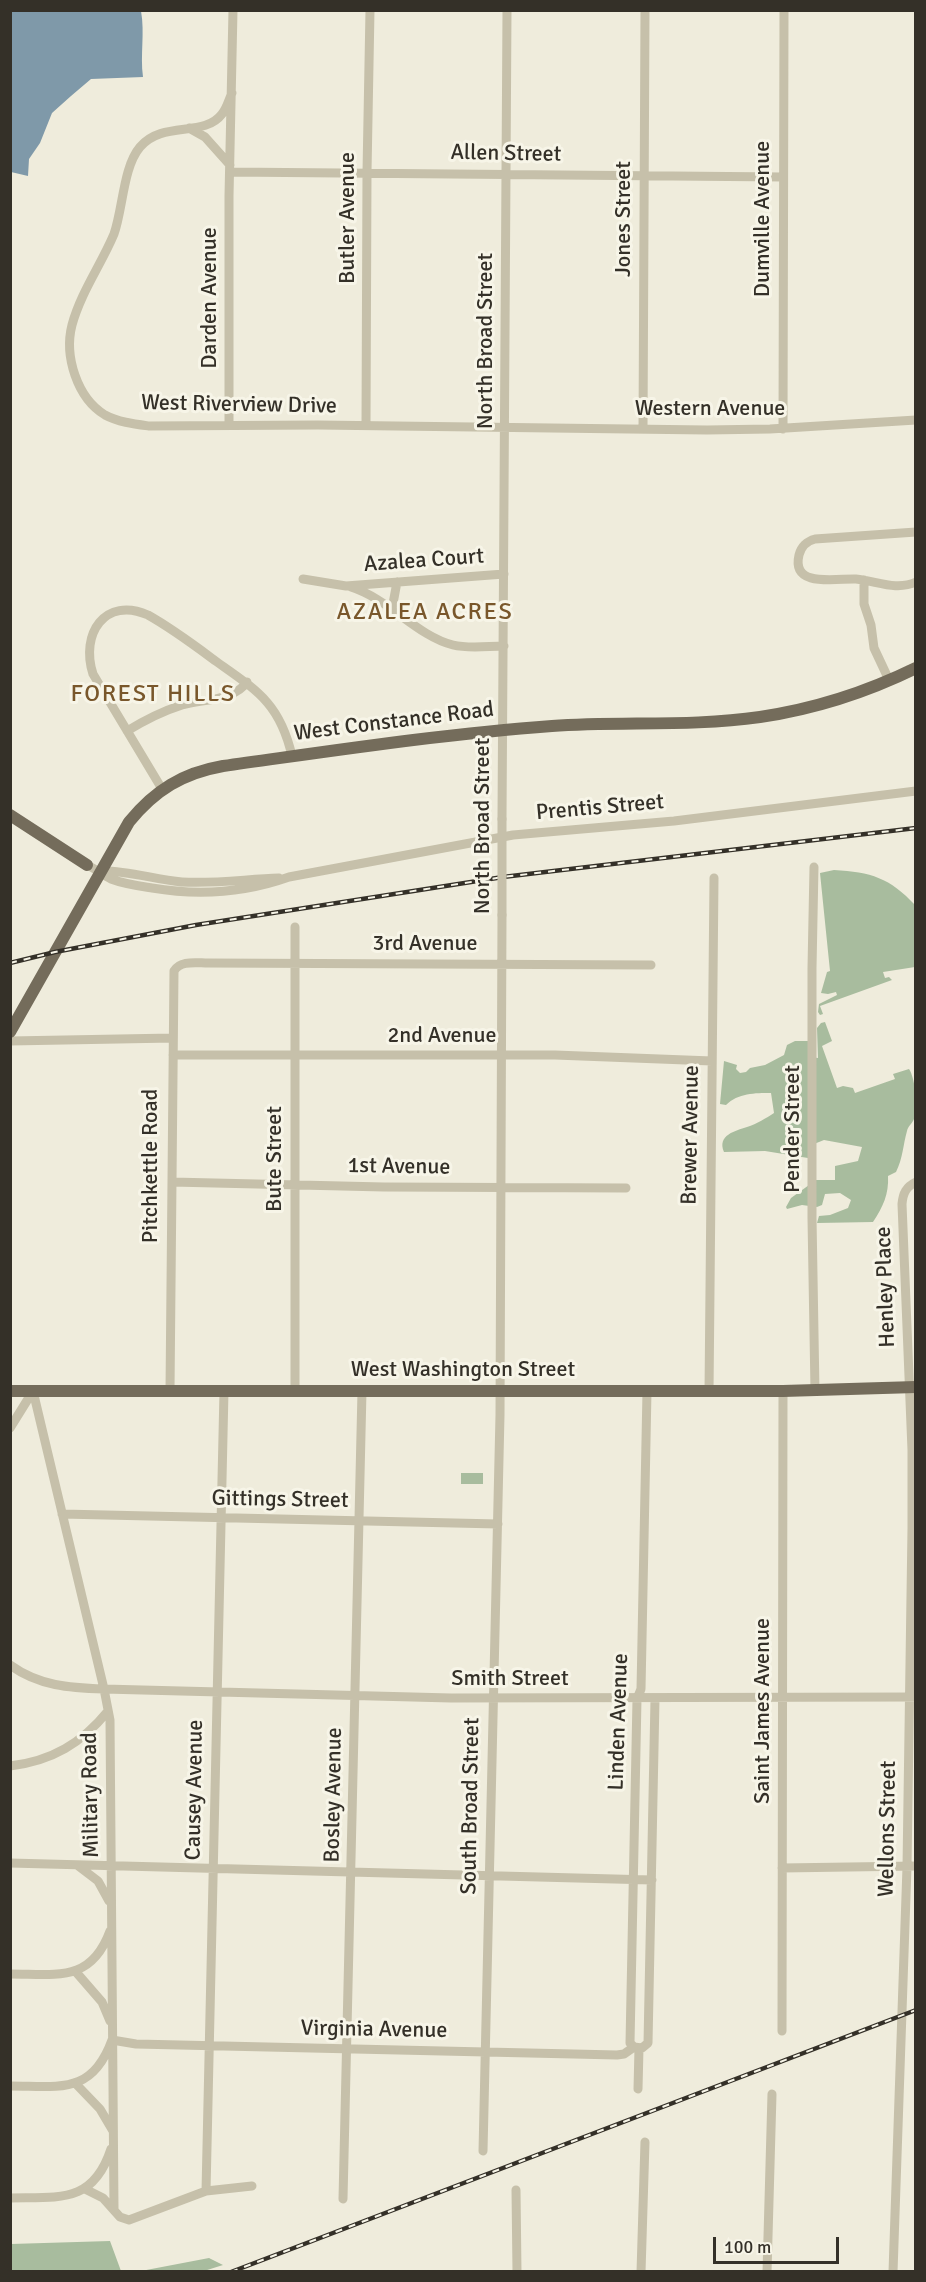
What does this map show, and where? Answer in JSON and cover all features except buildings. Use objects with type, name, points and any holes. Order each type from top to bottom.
[{"type":"main road","name":"West Constance Road","points":[[10,1032],[129,822],[162,789],[190,774],[206,769],[292,756],[504,730],[758,717],[819,705],[889,680],[915,668]]},
{"type":"main road","points":[[10,815],[87,865]]},
{"type":"main road","name":"West Washington Street","points":[[10,1391],[709,1392],[912,1387]]},
{"type":"street","name":"Butler Avenue","points":[[366,425],[370,10]]},
{"type":"street","name":"North Broad Street","points":[[501,1391],[507,10]]},
{"type":"street","name":"Jones Street","points":[[643,429],[645,10]]},
{"type":"street","name":"Dumville Avenue","points":[[783,429],[784,10]]},
{"type":"street","points":[[232,93],[233,11]]},
{"type":"street","name":"West Riverview Drive","points":[[232,93],[223,113],[214,121],[204,126],[159,133],[142,144],[136,152],[114,233],[87,286],[71,327],[74,372],[84,394],[106,416],[149,426],[505,427]]},
{"type":"street","name":"Darden Avenue","points":[[229,425],[232,93]]},
{"type":"street","points":[[189,128],[205,137],[230,168]]},
{"type":"street","name":"Allen Street","points":[[230,168],[783,177]]},
{"type":"street","name":"Western Avenue","points":[[505,427],[783,429],[915,420]]},
{"type":"street","points":[[915,532],[814,539],[804,545],[800,551],[799,565],[806,575],[813,579],[864,580],[900,587],[915,582]]},
{"type":"street","name":"Azalea Court","points":[[346,586],[504,574]]},
{"type":"street","name":"Azalea Court","points":[[303,579],[346,586],[373,596],[433,637],[454,646],[504,646]]},
{"type":"street","points":[[864,580],[864,604],[871,625],[874,648],[889,680]]},
{"type":"street","points":[[392,609],[397,582]]},
{"type":"street","points":[[162,789],[93,674],[90,664],[88,653],[92,633],[98,624],[111,614],[131,610],[148,615],[174,630],[247,682],[267,701],[276,714],[292,756]]},
{"type":"street","points":[[127,730],[182,705],[231,695],[239,691],[247,682]]},
{"type":"street","name":"Prentis Street","points":[[100,871],[110,878],[142,886],[200,892],[255,888],[289,877],[513,835],[674,821],[915,791]]},
{"type":"street","points":[[87,865],[100,871]]},
{"type":"street","name":"Pender Street","points":[[814,867],[812,1218],[815,1391]]},
{"type":"street","name":"Brewer Avenue","points":[[709,1392],[714,878]]},
{"type":"street","name":"Bute Street","points":[[295,927],[295,1391]]},
{"type":"street","name":"3rd Avenue","points":[[199,963],[651,965]]},
{"type":"street","name":"Pitchkettle Road","points":[[170,1390],[174,971],[179,964],[199,963]]},
{"type":"street","points":[[10,1041],[173,1038]]},
{"type":"street","name":"2nd Avenue","points":[[173,1055],[503,1055],[712,1061]]},
{"type":"street","name":"1st Avenue","points":[[172,1182],[626,1188]]},
{"type":"street","name":"Henley Place","points":[[912,1184],[904,1192],[902,1204],[912,1387]]},
{"type":"street","name":"Wellons Street","points":[[894,2271],[911,1867],[914,1528],[912,1387]]},
{"type":"street","points":[[10,1428],[33,1391]]},
{"type":"street","name":"Military Road","points":[[33,1391],[108,1711],[112,1761],[114,2209]]},
{"type":"street","name":"Causey Avenue","points":[[206,2191],[224,1391]]},
{"type":"street","name":"Bosley Avenue","points":[[343,2199],[362,1391]]},
{"type":"street","name":"South Broad Street","points":[[483,2151],[501,1391]]},
{"type":"street","name":"Linden Avenue","points":[[638,2089],[636,2048],[630,2043],[647,1391]]},
{"type":"street","name":"Saint James Avenue","points":[[782,2031],[783,1391]]},
{"type":"street","name":"Gittings Street","points":[[62,1514],[498,1524]]},
{"type":"street","name":"Smith Street","points":[[10,1665],[28,1676],[55,1686],[104,1689],[494,1698],[913,1697]]},
{"type":"street","name":"Linden Avenue","points":[[636,2048],[646,2046],[648,2043],[655,1699]]},
{"type":"street","points":[[10,1766],[44,1759],[69,1748],[95,1726],[108,1711]]},
{"type":"street","points":[[10,1863],[652,1880]]},
{"type":"street","points":[[72,1864],[84,1869],[105,1889],[111,1909]]},
{"type":"street","points":[[783,1868],[911,1867]]},
{"type":"street","points":[[10,1974],[76,1972],[91,1962],[99,1953],[112,1923]]},
{"type":"street","points":[[76,1972],[102,2002],[112,2028]]},
{"type":"street","points":[[10,2086],[76,2084],[99,2066],[112,2040]]},
{"type":"street","name":"Virginia Avenue","points":[[112,2040],[136,2044],[617,2055],[636,2048]]},
{"type":"street","points":[[10,2198],[67,2197],[85,2189],[103,2168],[113,2136],[100,2109],[76,2084]]},
{"type":"street","points":[[767,2271],[772,2094]]},
{"type":"street","points":[[641,2271],[645,2142]]},
{"type":"street","points":[[85,2189],[103,2198],[120,2217],[129,2220],[206,2191],[252,2186]]},
{"type":"street","points":[[516,2190],[516,2271]]},
{"type":"green space","points":[[834,870],[879,878],[897,888],[915,905],[915,967],[883,972],[885,978],[889,977],[892,980],[820,1006],[823,1014],[820,1015],[819,1004],[837,995],[836,992],[821,993],[827,972],[830,971],[820,873]]},
{"type":"green space","points":[[825,1022],[832,1041],[822,1046],[837,1088],[843,1086],[853,1088],[855,1093],[895,1079],[893,1074],[909,1069],[915,1086],[915,1115],[908,1129],[902,1157],[896,1172],[888,1176],[885,1200],[873,1222],[817,1223],[819,1216],[830,1215],[848,1208],[851,1200],[840,1193],[825,1194],[822,1205],[817,1207],[802,1205],[787,1209],[786,1207],[791,1198],[816,1180],[835,1180],[835,1166],[858,1161],[862,1147],[824,1140],[809,1146],[808,1158],[765,1151],[724,1152],[722,1146],[728,1135],[774,1113],[771,1093],[747,1094],[726,1105],[720,1104],[724,1061],[737,1065],[736,1069],[740,1073],[746,1072],[750,1068],[765,1065],[784,1055],[787,1045],[795,1041],[810,1041],[810,1057],[818,1058],[817,1028]]},
{"type":"green space","points":[[461,1473],[483,1473],[483,1484],[461,1484]]},
{"type":"green space","points":[[110,2241],[121,2271],[11,2271],[11,2244]]},
{"type":"green space","points":[[209,2258],[223,2265],[204,2271],[141,2271]]},
{"type":"water","points":[[11,10],[141,11],[142,19],[143,77],[91,79],[71,96],[52,113],[40,143],[29,159],[28,176],[11,172]]},
{"type":"railway","points":[[10,963],[196,925],[503,877],[916,828]]},
{"type":"railway","points":[[231,2272],[916,2010]]},
{"type":"district","name":"AZALEA ACRES","points":[[425,613]]},
{"type":"district","name":"FOREST HILLS","points":[[153,695]]}]
